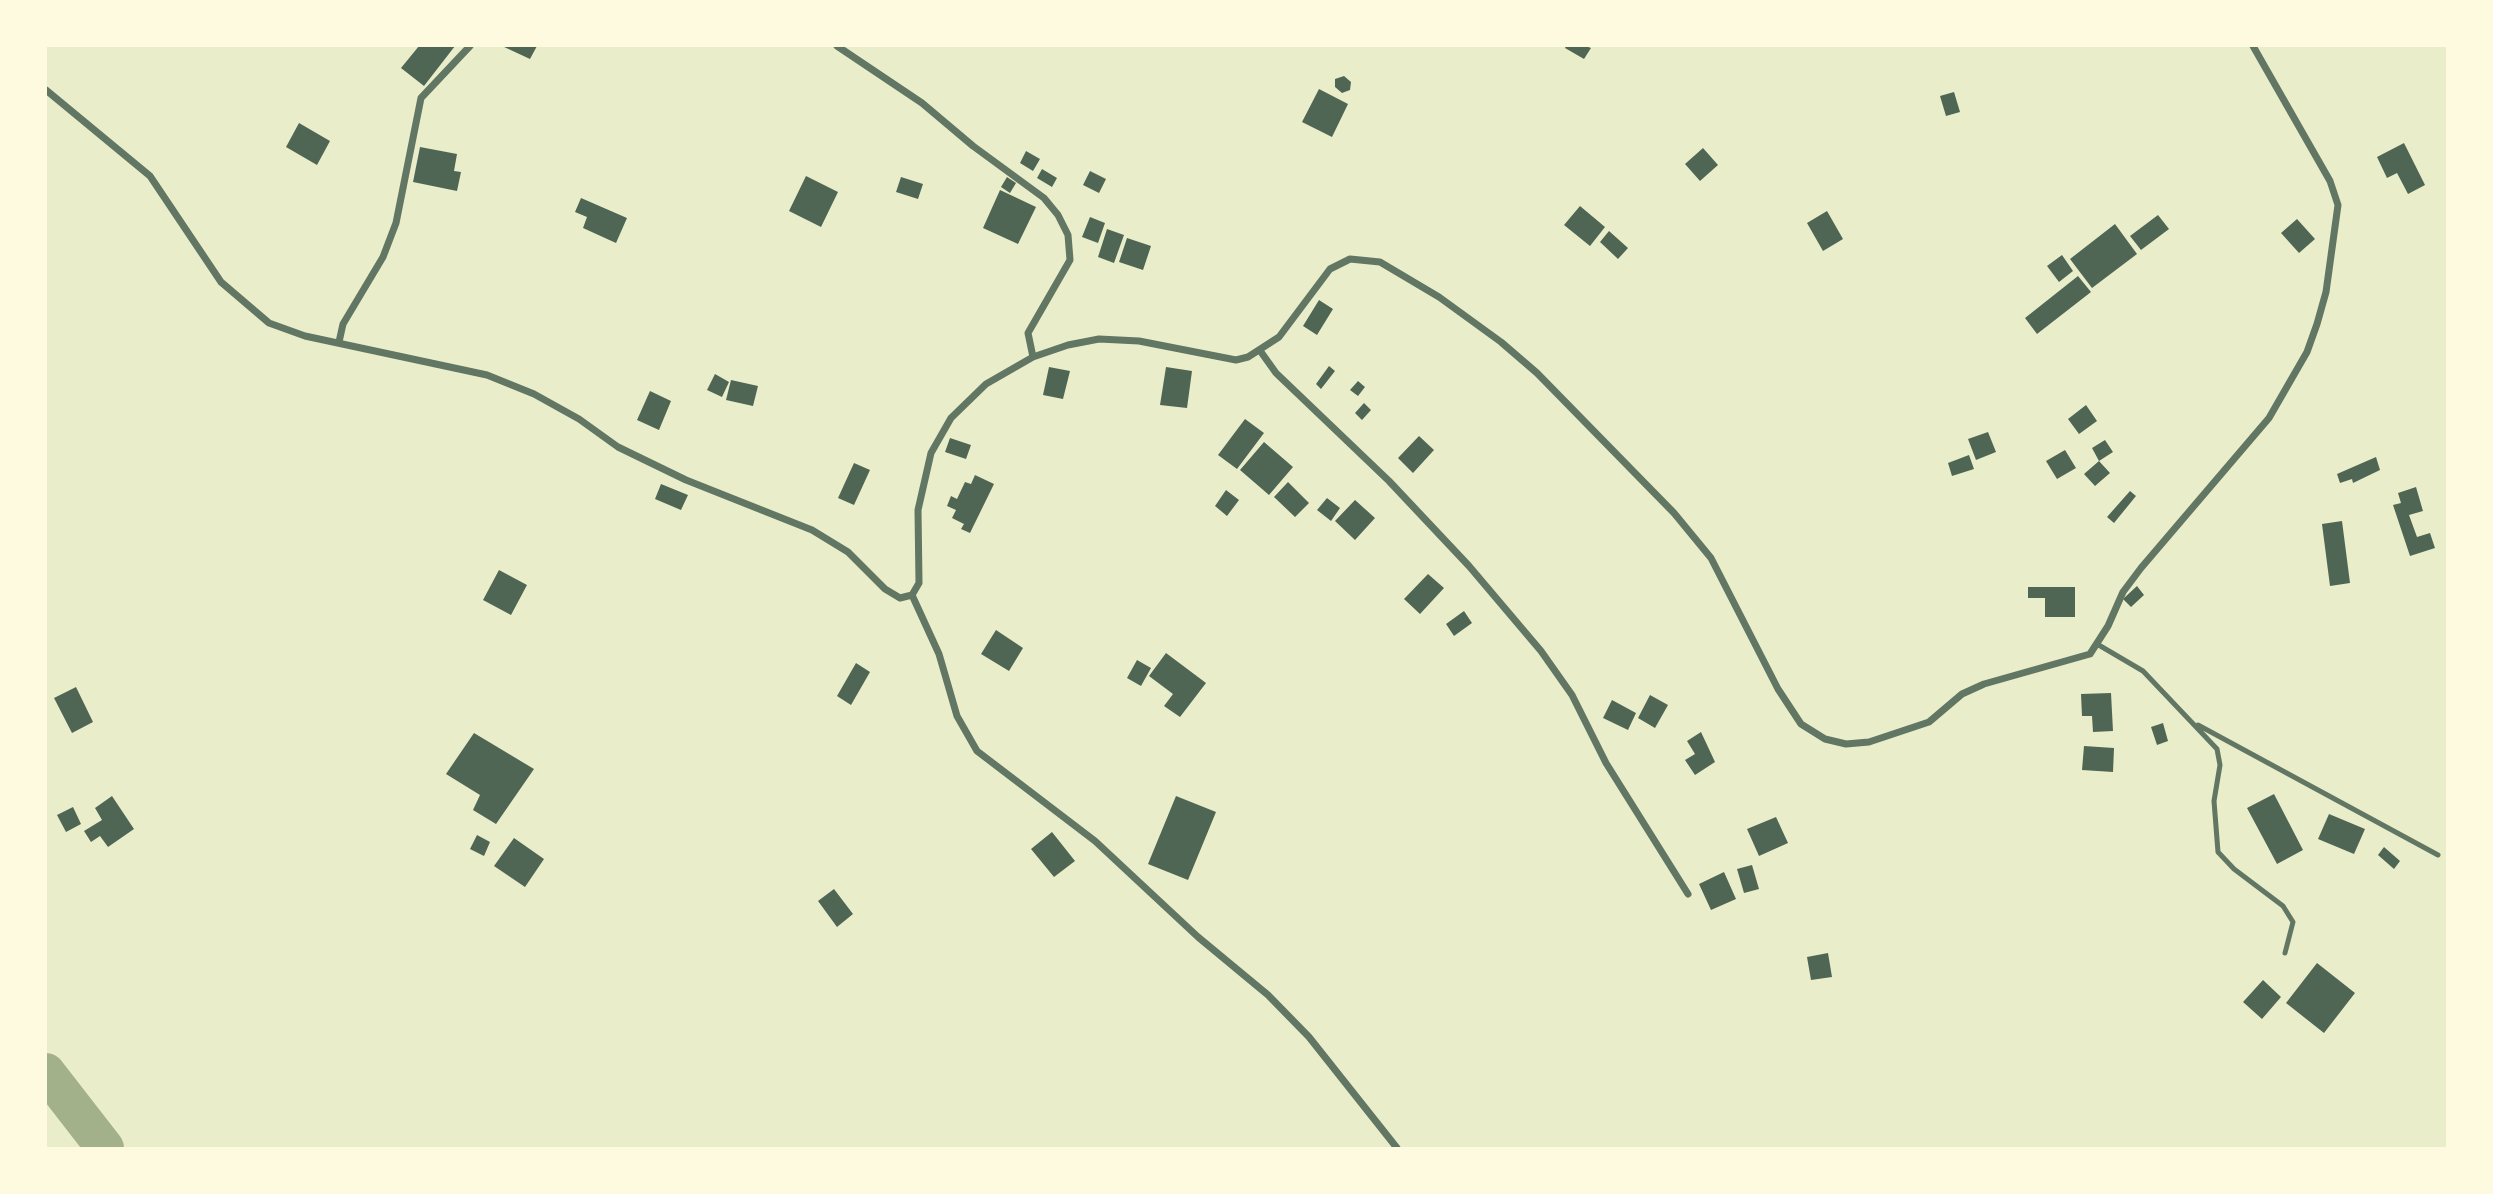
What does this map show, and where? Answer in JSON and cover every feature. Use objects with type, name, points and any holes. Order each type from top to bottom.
[{"type":"street","points":[[339,342],[343,324],[383,257],[396,223],[421,99],[470,46]]},
{"type":"street","points":[[837,46],[922,103],[973,146],[1044,198],[1059,215],[1068,235],[1070,260],[1028,334],[1033,357]]},
{"type":"street","points":[[46,90],[150,176],[221,282],[269,323],[305,336],[487,375],[534,394],[579,419],[618,447],[686,480],[812,530],[848,552],[894,597],[912,594],[919,583],[920,491],[940,435],[964,402],[986,384],[1033,357],[1080,342],[1119,339],[1236,359],[1261,352],[1279,337],[1330,269],[1350,258],[1380,261],[1464,313],[1537,373],[1695,536],[1725,582],[1778,689],[1801,724],[1825,739],[1846,744],[1869,742],[1929,722],[1962,694],[1984,684],[2090,654],[2123,592],[2141,568],[2269,418],[2306,352],[2326,292],[2338,205],[2330,181],[2253,46]]},
{"type":"street","points":[[1261,352],[1283,380],[1389,481],[1469,566],[1541,651],[1572,695],[1606,763],[1688,894]]},
{"type":"street","points":[[912,594],[939,654],[957,716],[976,751],[1095,841],[1198,937],[1268,995],[1309,1037],[1397,1149]]},
{"type":"lane","points":[[2097,644],[2143,671],[2217,749],[2220,765],[2214,801],[2214,837],[2218,852],[2234,869],[2283,906],[2292,922],[2285,953]]},
{"type":"lane","points":[[2192,722],[2438,855]]},
{"type":"building","points":[[419,46],[455,46],[424,86],[401,68]]},
{"type":"building","points":[[502,46],[537,46],[530,59]]},
{"type":"building","points":[[1565,48],[1591,48],[1584,59]]},
{"type":"building","points":[[1344,76],[1351,82],[1350,90],[1342,93],[1335,87],[1335,79]]},
{"type":"building","points":[[1319,89],[1348,104],[1332,137],[1302,122]]},
{"type":"building","points":[[1954,92],[1960,112],[1946,116],[1940,96]]},
{"type":"building","points":[[299,123],[330,141],[317,165],[286,147]]},
{"type":"building","points":[[2404,143],[2425,185],[2408,194],[2397,173],[2387,178],[2377,157]]},
{"type":"building","points":[[420,147],[457,154],[454,171],[461,172],[457,191],[413,182]]},
{"type":"building","points":[[1703,148],[1718,165],[1700,181],[1685,164]]},
{"type":"building","points":[[1026,151],[1040,159],[1033,171],[1020,163]]},
{"type":"building","points":[[1042,169],[1057,178],[1052,187],[1037,178]]},
{"type":"building","points":[[1090,171],[1106,179],[1099,193],[1083,185]]},
{"type":"building","points":[[806,176],[838,192],[821,227],[789,211]]},
{"type":"building","points":[[901,177],[923,184],[918,199],[896,192]]},
{"type":"building","points":[[1007,177],[1016,183],[1010,193],[1001,187]]},
{"type":"building","points":[[1000,190],[1036,207],[1018,244],[983,228]]},
{"type":"building","points":[[581,198],[627,218],[616,243],[583,228],[587,217],[575,212]]},
{"type":"building","points":[[1580,206],[1605,227],[1590,246],[1564,225]]},
{"type":"building","points":[[1827,211],[1843,239],[1823,251],[1807,223]]},
{"type":"building","points":[[2158,215],[2169,229],[2141,250],[2130,236]]},
{"type":"building","points":[[1090,217],[1105,223],[1098,243],[1082,237]]},
{"type":"building","points":[[2297,219],[2315,239],[2299,253],[2281,233]]},
{"type":"building","points":[[2115,224],[2137,254],[2092,288],[2070,259]]},
{"type":"building","points":[[1107,229],[1124,235],[1114,263],[1098,257]]},
{"type":"building","points":[[1609,231],[1628,248],[1618,259],[1600,242]]},
{"type":"building","points":[[1127,238],[1151,246],[1143,270],[1119,262]]},
{"type":"building","points":[[2062,255],[2073,271],[2059,282],[2047,266]]},
{"type":"building","points":[[2078,276],[2091,292],[2037,334],[2025,318]]},
{"type":"building","points":[[1319,300],[1333,309],[1317,335],[1303,326]]},
{"type":"building","points":[[1329,366],[1335,371],[1321,389],[1316,384]]},
{"type":"building","points":[[1049,367],[1070,371],[1063,399],[1043,395]]},
{"type":"building","points":[[1166,367],[1192,371],[1187,408],[1160,405]]},
{"type":"building","points":[[715,374],[729,382],[722,397],[707,390]]},
{"type":"building","points":[[731,380],[758,386],[753,406],[726,400]]},
{"type":"building","points":[[1358,381],[1365,387],[1358,396],[1350,390]]},
{"type":"building","points":[[650,391],[671,401],[659,430],[637,420]]},
{"type":"building","points":[[1364,403],[1371,410],[1362,420],[1355,413]]},
{"type":"building","points":[[2086,405],[2097,421],[2079,434],[2068,419]]},
{"type":"building","points":[[1245,419],[1264,433],[1237,469],[1218,455]]},
{"type":"building","points":[[1988,432],[1996,452],[1976,460],[1968,439]]},
{"type":"building","points":[[1419,436],[1434,450],[1413,473],[1398,458]]},
{"type":"building","points":[[950,438],[971,445],[966,459],[945,452]]},
{"type":"building","points":[[2105,440],[2113,452],[2099,461],[2092,448]]},
{"type":"building","points":[[1264,442],[1293,467],[1269,495],[1240,470]]},
{"type":"building","points":[[2065,450],[2076,468],[2057,479],[2046,461]]},
{"type":"building","points":[[1969,455],[1974,469],[1952,476],[1948,463]]},
{"type":"building","points":[[2376,457],[2380,470],[2353,483],[2352,479],[2340,483],[2337,474]]},
{"type":"building","points":[[2099,461],[2110,473],[2095,486],[2084,474]]},
{"type":"building","points":[[854,463],[870,470],[854,505],[838,498]]},
{"type":"building","points":[[975,475],[994,484],[970,533],[961,529],[964,524],[952,518],[956,510],[947,506],[951,496],[957,499],[965,482],[971,484]]},
{"type":"building","points":[[1288,482],[1309,503],[1295,517],[1274,497]]},
{"type":"building","points":[[661,484],[688,495],[681,510],[655,499]]},
{"type":"building","points":[[2416,487],[2423,511],[2409,515],[2417,537],[2430,533],[2435,548],[2410,556],[2393,505],[2401,503],[2398,493]]},
{"type":"building","points":[[1226,490],[1239,500],[1227,516],[1215,506]]},
{"type":"building","points":[[2130,491],[2136,496],[2114,523],[2107,517]]},
{"type":"building","points":[[1327,498],[1340,508],[1331,521],[1317,510]]},
{"type":"building","points":[[1355,500],[1375,518],[1355,540],[1335,521]]},
{"type":"building","points":[[2342,521],[2350,583],[2330,586],[2322,524]]},
{"type":"building","points":[[499,570],[527,585],[511,615],[483,600]]},
{"type":"building","points":[[1428,574],[1444,588],[1420,614],[1404,599]]},
{"type":"building","points":[[2137,586],[2144,595],[2131,607],[2123,599]]},
{"type":"building","points":[[2028,587],[2075,587],[2075,617],[2045,617],[2045,598],[2028,598]]},
{"type":"building","points":[[1464,611],[1472,623],[1454,636],[1446,624]]},
{"type":"building","points":[[996,630],[1023,648],[1009,671],[981,654]]},
{"type":"building","points":[[1166,653],[1206,683],[1180,717],[1164,706],[1173,694],[1149,676]]},
{"type":"building","points":[[1137,660],[1151,668],[1141,686],[1127,678]]},
{"type":"building","points":[[856,663],[870,672],[851,705],[837,696]]},
{"type":"building","points":[[76,687],[93,722],[72,733],[54,698]]},
{"type":"building","points":[[2111,693],[2113,731],[2093,732],[2092,716],[2082,716],[2081,694]]},
{"type":"building","points":[[1650,695],[1668,705],[1655,728],[1638,718]]},
{"type":"building","points":[[1612,700],[1636,713],[1628,730],[1603,718]]},
{"type":"building","points":[[2163,723],[2168,741],[2157,745],[2151,727]]},
{"type":"building","points":[[1701,732],[1715,762],[1695,775],[1685,760],[1695,754],[1687,741]]},
{"type":"building","points":[[474,733],[534,769],[496,824],[473,810],[480,795],[446,774]]},
{"type":"building","points":[[2084,746],[2114,748],[2113,772],[2082,770]]},
{"type":"building","points":[[2274,794],[2303,850],[2277,864],[2247,808]]},
{"type":"building","points":[[112,796],[134,829],[108,847],[100,836],[91,842],[84,831],[102,820],[95,808]]},
{"type":"building","points":[[1176,796],[1216,812],[1188,880],[1148,864]]},
{"type":"building","points":[[73,807],[81,824],[66,832],[57,815]]},
{"type":"building","points":[[2329,814],[2365,829],[2354,854],[2318,839]]},
{"type":"building","points":[[1776,817],[1788,843],[1759,856],[1747,829]]},
{"type":"building","points":[[1052,832],[1075,861],[1054,877],[1031,849]]},
{"type":"building","points":[[477,835],[490,842],[484,856],[470,849]]},
{"type":"building","points":[[514,838],[544,859],[525,887],[494,866]]},
{"type":"building","points":[[2384,847],[2400,861],[2394,869],[2378,855]]},
{"type":"building","points":[[1752,865],[1759,889],[1744,893],[1737,869]]},
{"type":"building","points":[[1724,872],[1736,899],[1711,910],[1699,884]]},
{"type":"building","points":[[834,889],[853,914],[837,927],[818,901]]},
{"type":"building","points":[[1828,953],[1832,977],[1811,980],[1807,957]]},
{"type":"building","points":[[2317,963],[2355,993],[2324,1033],[2286,1003]]},
{"type":"building","points":[[2263,980],[2281,997],[2262,1019],[2243,1002]]},
{"type":"waterway","points":[[46,1072],[105,1148]]}]
